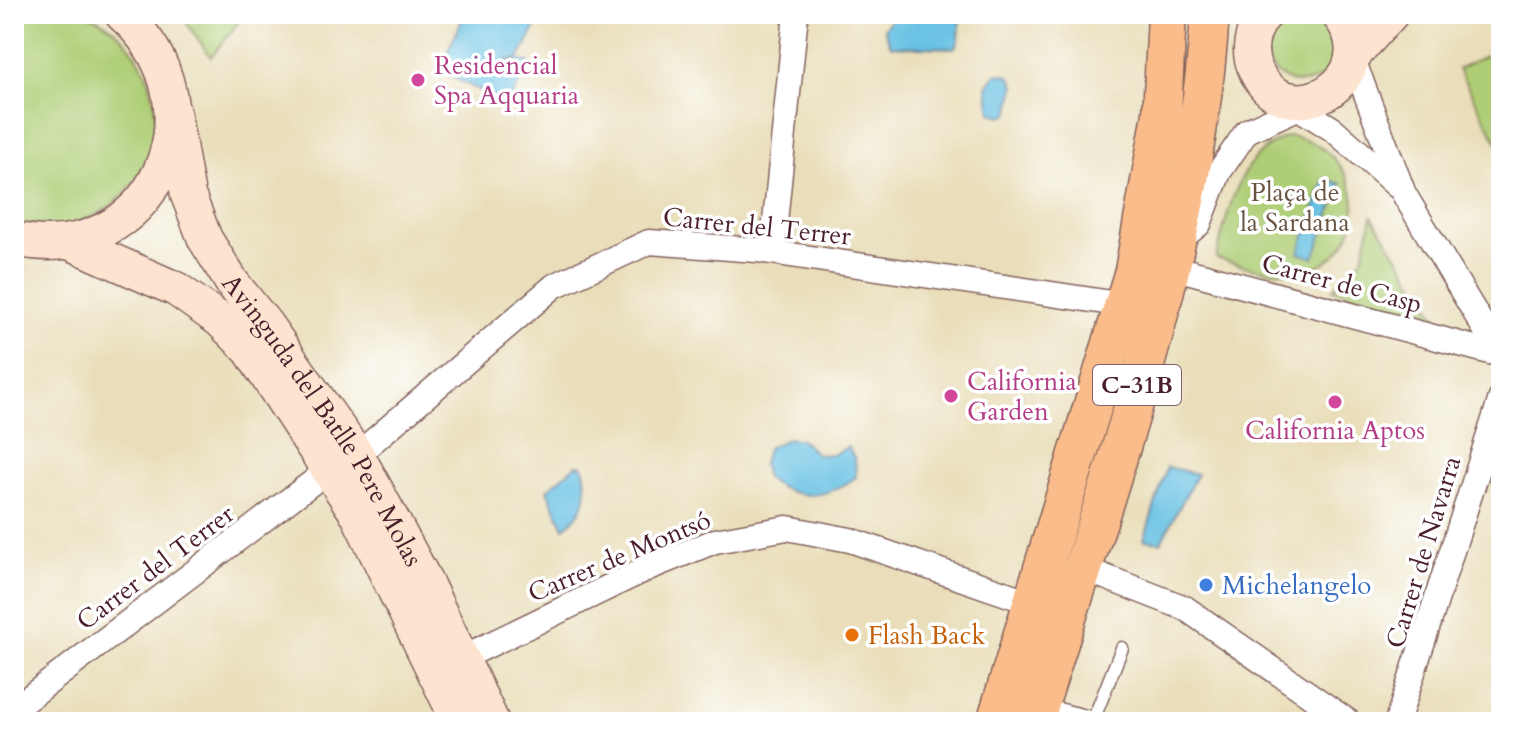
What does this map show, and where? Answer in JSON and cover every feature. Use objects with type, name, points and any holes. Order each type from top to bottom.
[{"type":"main road","name":"C-31B","points":[[996,722],[1125,305],[1162,114],[1167,14]]},
{"type":"main road","name":"C-31B","points":[[1037,713],[1174,254],[1206,79],[1204,23]]},
{"type":"street","name":"Avinguda del Batlle Pere Molas","points":[[122,14],[148,40],[159,57],[171,93],[188,195],[217,260],[462,658],[492,722]]},
{"type":"street","points":[[772,252],[796,14]]},
{"type":"street","points":[[1204,23],[1262,14]]},
{"type":"street","points":[[1262,14],[1251,46],[1256,70],[1334,130],[1404,194]]},
{"type":"street","points":[[1346,28],[1391,14]]},
{"type":"street","points":[[1162,114],[1204,23]]},
{"type":"street","points":[[1204,23],[1292,98]]},
{"type":"street","points":[[1174,254],[1199,224],[1219,172],[1247,131],[1292,98],[1342,81],[1346,28]]},
{"type":"street","points":[[1346,28],[1404,194],[1499,355]]},
{"type":"street","points":[[14,239],[36,244],[69,242],[111,226],[145,197],[164,166],[173,112]]},
{"type":"street","name":"Avinguda del Batlle Pere Molas","points":[[69,242],[176,289],[220,320],[250,350],[344,462],[395,585],[459,722]]},
{"type":"street","name":"Carrer del Terrer","points":[[14,709],[344,462],[554,286],[649,242],[772,252],[1125,305]]},
{"type":"street","name":"Carrer de Casp","points":[[1174,254],[1499,355]]},
{"type":"street","name":"Carrer de Navarra","points":[[1397,722],[1501,398]]},
{"type":"street","name":"Carrer de Montsó","points":[[462,658],[646,569],[715,541],[787,528],[850,540],[1033,603]]},
{"type":"street","points":[[1082,568],[1185,608],[1349,722]]},
{"type":"lane","points":[[1037,713],[1094,718],[1122,648]]},
{"type":"green space","points":[[70,12],[95,18],[128,44],[149,83],[155,108],[154,132],[148,156],[137,178],[121,197],[100,213],[68,226],[14,223],[14,14]]},
{"type":"green space","points":[[1308,13],[1330,28],[1336,48],[1334,62],[1326,73],[1315,81],[1294,83],[1276,73],[1268,62],[1266,41],[1276,23],[1287,15]]},
{"type":"green space","points":[[180,14],[245,14],[211,57]]},
{"type":"green space","points":[[1501,48],[1501,149],[1458,69]]},
{"type":"green space","name":"Plaça de la Sardana","points":[[1289,136],[1316,145],[1336,160],[1348,181],[1354,203],[1352,226],[1343,246],[1325,262],[1290,272],[1268,271],[1216,258],[1231,204],[1247,170],[1258,155]]},
{"type":"green space","points":[[1372,216],[1439,321],[1333,289],[1363,257]]},
{"type":"water","points":[[465,14],[542,15],[519,59],[508,59],[503,70],[441,65]]},
{"type":"water","points":[[918,14],[960,14],[959,41],[954,48],[891,46],[884,29],[892,18],[907,20]]},
{"type":"water","points":[[510,60],[529,62],[509,104],[449,76],[452,69],[504,72]]},
{"type":"water","points":[[995,75],[1011,77],[1015,86],[1009,114],[1000,116],[991,112],[987,86]]},
{"type":"water","points":[[1325,179],[1341,184],[1314,258],[1299,253]]},
{"type":"water","points":[[789,438],[801,440],[818,455],[834,454],[848,447],[855,459],[856,477],[833,490],[811,495],[777,486],[766,478],[763,464],[767,448]]},
{"type":"water","points":[[576,465],[583,466],[586,492],[578,515],[564,528],[547,490]]},
{"type":"water","points":[[1167,467],[1197,474],[1161,542],[1144,540]]},
{"type":"place","name":"Residencial Spa Aqquaria","points":[[418,80]]},
{"type":"place","name":"California Garden","points":[[951,396]]},
{"type":"place","name":"California Aptos","points":[[1335,402]]},
{"type":"place","name":"Michelangelo","points":[[1206,585]]},
{"type":"place","name":"Flash Back","points":[[852,635]]}]
